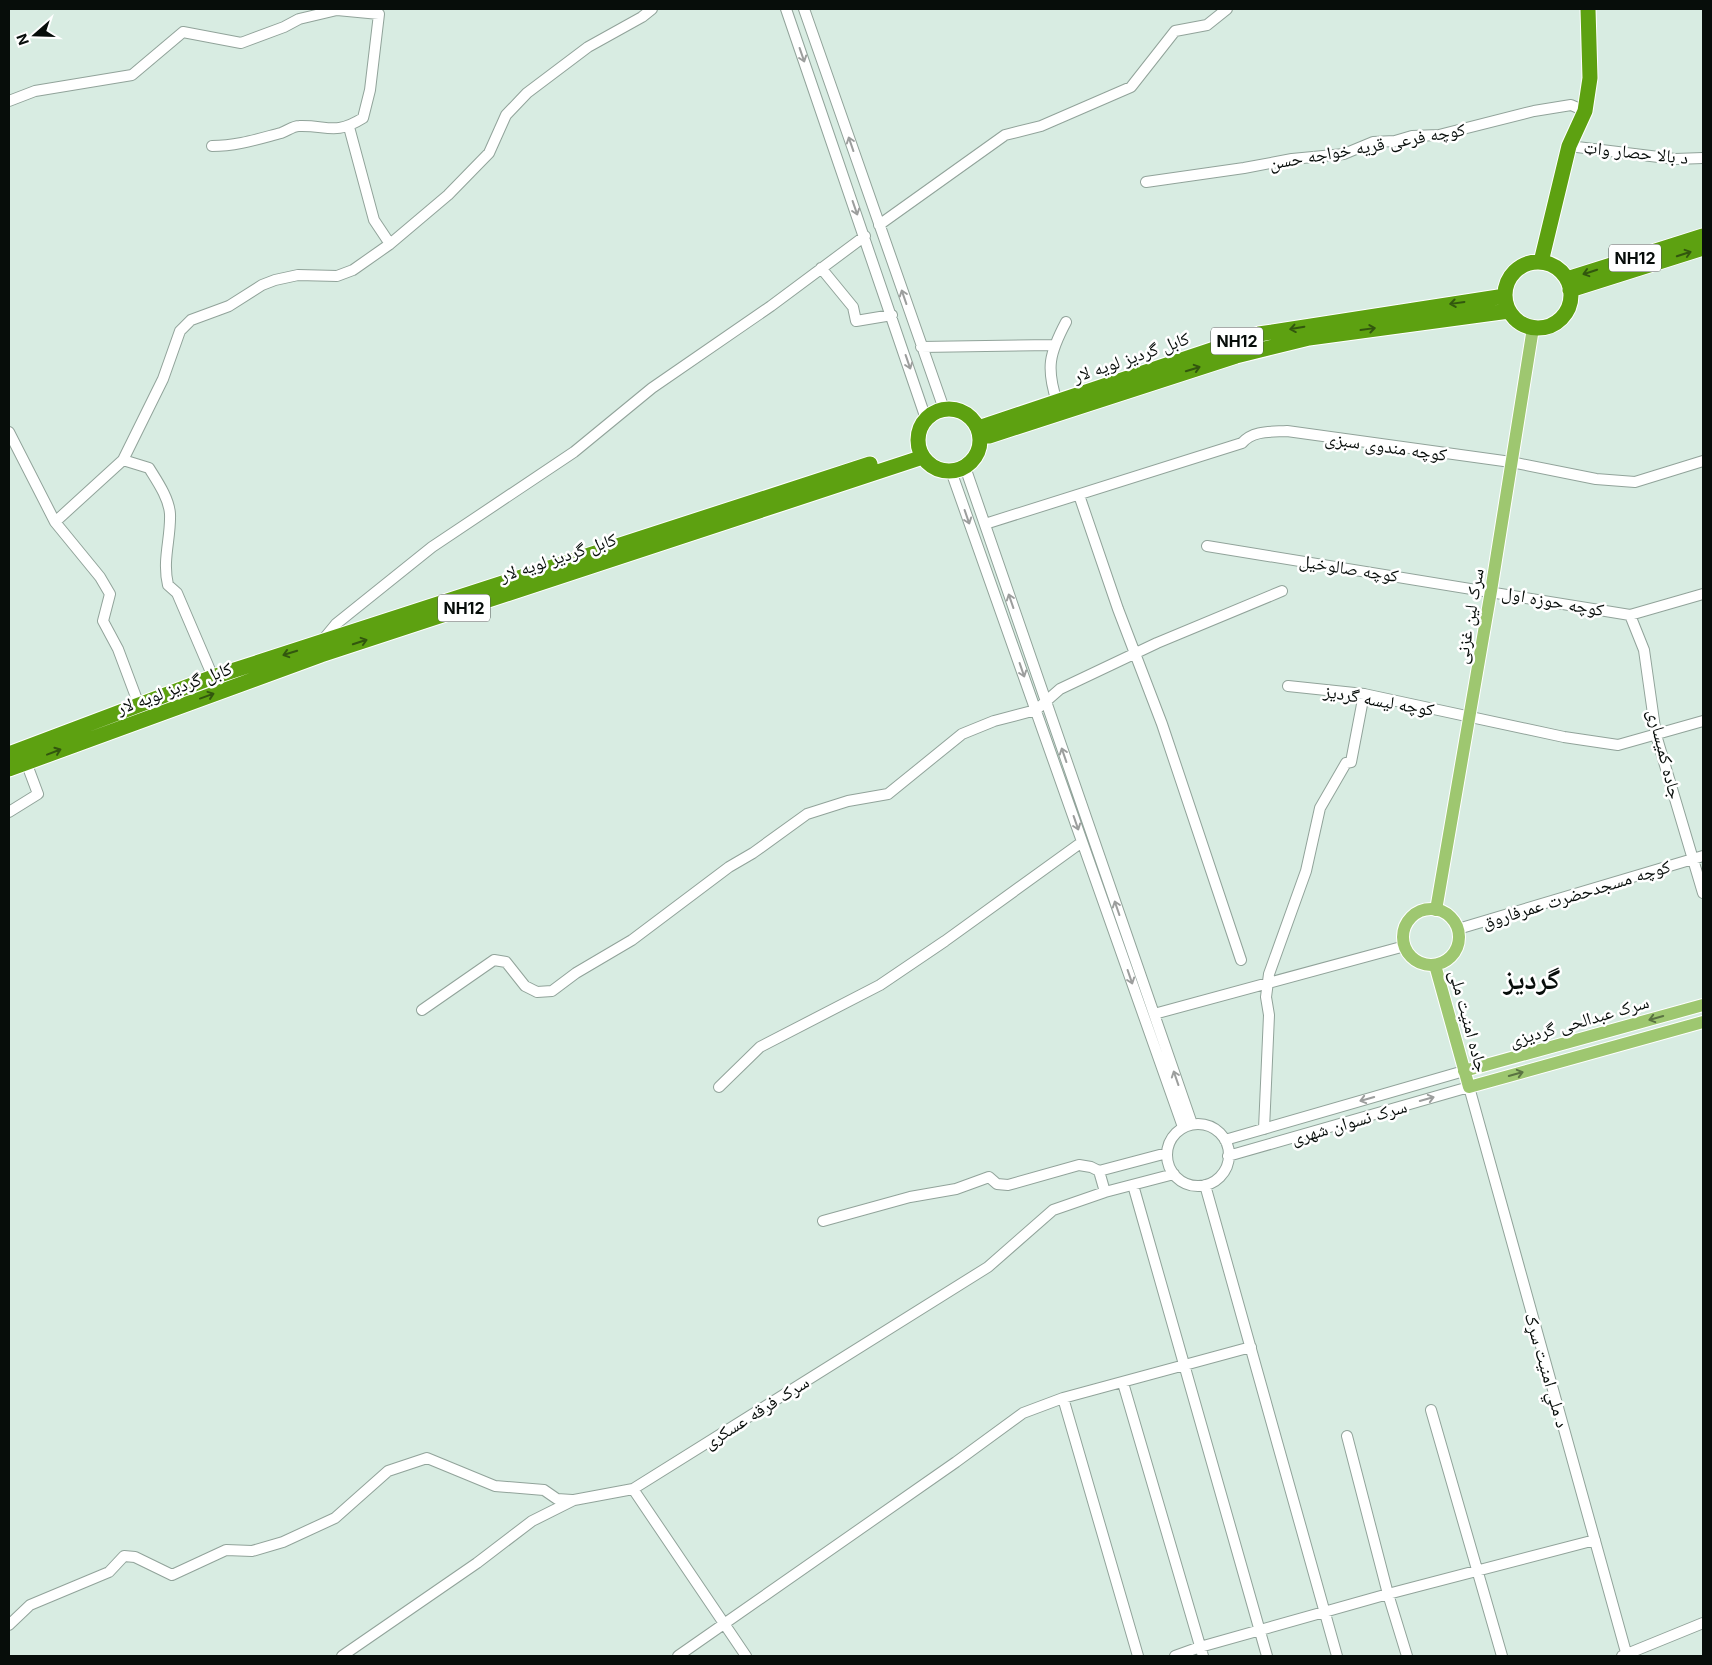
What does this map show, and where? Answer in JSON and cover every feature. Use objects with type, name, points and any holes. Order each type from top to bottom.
[{"type":"highway","points":[[1542,262],[1569,146],[1585,111],[1590,78],[1588,9]]},
{"type":"highway","name":"NH12","points":[[1568,285],[1703,236]]},
{"type":"highway","name":"NH12","points":[[1568,285],[1703,248]]},
{"type":"highway","points":[[1542,262],[1560,271],[1568,285],[1569,305],[1561,318],[1553,325],[1533,328],[1515,319],[1509,311],[1505,296],[1508,281],[1522,266],[1542,262]]},
{"type":"highway","name":"کابل گردیز لویه لار","points":[[980,433],[1056,402],[1259,334],[1505,296]]},
{"type":"highway","name":"کابل گردیز لویه لار","points":[[980,433],[1227,359],[1309,338],[1509,311]]},
{"type":"highway","points":[[944,409],[955,409],[965,413],[980,433],[975,458],[958,469],[939,470],[921,452],[920,430],[926,418],[944,409]]},
{"type":"highway","name":"کابل گردیز لویه لار","points":[[9,754],[213,677],[921,452]]},
{"type":"highway","name":"کابل گردیز لویه لار","points":[[9,769],[321,655],[921,452]]},
{"type":"main road","name":"سرک لین غزنی","points":[[1436,910],[1492,591],[1533,328]]},
{"type":"main road","points":[[1427,910],[1436,910],[1446,914],[1453,920],[1458,929],[1457,948],[1444,962],[1435,965],[1416,961],[1405,946],[1405,927],[1410,919],[1427,910]]},
{"type":"main road","name":"جاده امنیت ملی","points":[[1435,965],[1469,1087]]},
{"type":"main road","name":"سرک عبدالحی گردیزی","points":[[1464,1072],[1703,1005]]},
{"type":"main road","points":[[1469,1087],[1703,1022]]},
{"type":"street","points":[[55,522],[123,460],[163,379],[180,331],[191,320],[229,306],[275,280],[298,275],[337,276],[353,270],[390,244],[448,195],[489,153],[506,115],[527,93],[588,47],[642,17],[652,9]]},
{"type":"street","points":[[786,9],[926,418]]},
{"type":"street","points":[[804,9],[944,409]]},
{"type":"street","points":[[879,225],[1005,136],[1041,126],[1131,88],[1175,31],[1207,25],[1227,9]]},
{"type":"street","points":[[9,101],[35,91],[132,75],[183,32],[241,43],[284,28],[299,19],[336,10],[379,14],[370,90],[363,118],[349,127],[324,130],[298,126],[286,132],[235,146],[212,146]]},
{"type":"street","name":"کوچه فرعی قریه خواجه حسن","points":[[1146,182],[1292,159],[1344,154],[1373,142],[1395,141],[1412,136],[1439,135],[1534,111],[1571,105],[1585,111]]},
{"type":"street","points":[[349,127],[374,220],[390,244]]},
{"type":"street","name":"د بالا حصار واټ","points":[[1569,146],[1675,159],[1703,158]]},
{"type":"street","points":[[320,643],[336,624],[432,547],[574,452],[652,388],[771,306],[865,236]]},
{"type":"street","points":[[821,268],[853,306],[856,321],[892,315]]},
{"type":"street","points":[[1056,402],[1049,377],[1053,345],[1066,322]]},
{"type":"street","points":[[921,347],[1053,345]]},
{"type":"street","name":"کوچه مندوی سبزی","points":[[1079,495],[1242,443],[1248,436],[1287,431],[1511,462],[1596,479],[1635,482],[1703,461]]},
{"type":"street","points":[[9,432],[55,522],[100,577],[110,594],[103,621],[118,649],[139,705]]},
{"type":"street","points":[[123,460],[149,468],[162,490],[170,513],[165,561],[168,585],[177,593],[213,677]]},
{"type":"street","points":[[958,469],[985,524],[1154,1014],[1188,1126]]},
{"type":"street","points":[[958,469],[1036,710],[1082,842],[1188,1126]]},
{"type":"street","points":[[985,524],[1079,495],[1165,733],[1241,960]]},
{"type":"street","name":"کوچه صالوخیل","points":[[1207,546],[1492,591]]},
{"type":"street","points":[[422,1010],[494,960],[506,962],[525,986],[537,992],[552,991],[576,973],[632,940],[729,867],[753,853],[807,814],[848,801],[888,794],[962,734],[994,721],[1036,710],[1060,688],[1135,653],[1282,591]]},
{"type":"street","name":"کوچه حوزه اول","points":[[1492,591],[1630,615]]},
{"type":"street","points":[[1630,615],[1703,594]]},
{"type":"street","name":"جاده کمیساری","points":[[1630,615],[1644,650],[1656,735],[1699,857],[1703,893]]},
{"type":"street","name":"کوچه لیسه گردیز","points":[[1288,686],[1364,694],[1618,746],[1703,721]]},
{"type":"street","points":[[1264,1129],[1269,974],[1306,871],[1320,808],[1346,763],[1351,762],[1364,694]]},
{"type":"street","points":[[9,812],[38,794],[26,762]]},
{"type":"street","points":[[719,1087],[760,1047],[880,985],[945,941],[1082,842]]},
{"type":"street","name":"کوچه مسجدحضرت عمرفاروق","points":[[1458,929],[1699,857]]},
{"type":"street","points":[[1154,1014],[1405,946]]},
{"type":"street","name":"سرک نسوان شهری","points":[[1225,1140],[1464,1072]]},
{"type":"street","name":"سرک نسوان شهری","points":[[1228,1156],[1469,1087]]},
{"type":"street","name":"د ملي امنیت سړک","points":[[1469,1087],[1595,1540],[1625,1655]]},
{"type":"street","points":[[1188,1126],[1211,1127],[1225,1140],[1228,1156],[1223,1173],[1217,1179],[1204,1184],[1186,1184],[1170,1168],[1167,1154],[1172,1138],[1188,1126]]},
{"type":"street","points":[[1099,1171],[1167,1154]]},
{"type":"street","points":[[823,1221],[910,1197],[956,1188],[989,1177],[997,1184],[1008,1184],[1079,1165],[1091,1166],[1099,1171],[1105,1192]]},
{"type":"street","name":"سرک فرقه عسکری","points":[[342,1656],[477,1563],[532,1521],[574,1500],[633,1489],[988,1266],[1053,1210],[1105,1192],[1174,1174]]},
{"type":"street","points":[[1204,1184],[1337,1656]]},
{"type":"street","points":[[1134,1185],[1267,1656]]},
{"type":"street","points":[[678,1656],[956,1462],[1022,1413],[1063,1398],[1251,1347]]},
{"type":"street","points":[[1123,1382],[1201,1652]]},
{"type":"street","points":[[1063,1398],[1138,1656]]},
{"type":"street","points":[[1431,1410],[1502,1656]]},
{"type":"street","points":[[1347,1436],[1388,1594],[1407,1656]]},
{"type":"street","points":[[9,1625],[30,1605],[109,1572],[124,1556],[135,1557],[172,1575],[226,1550],[252,1551],[284,1542],[335,1518],[388,1471],[427,1458],[496,1486],[544,1490],[557,1499],[574,1500]]},
{"type":"street","points":[[633,1489],[723,1625],[746,1656]]},
{"type":"street","points":[[1174,1656],[1201,1652],[1259,1630],[1595,1540]]},
{"type":"street","points":[[1625,1655],[1703,1623]]},
{"type":"district","name":"گردیز","points":[[1532,979]]}]
